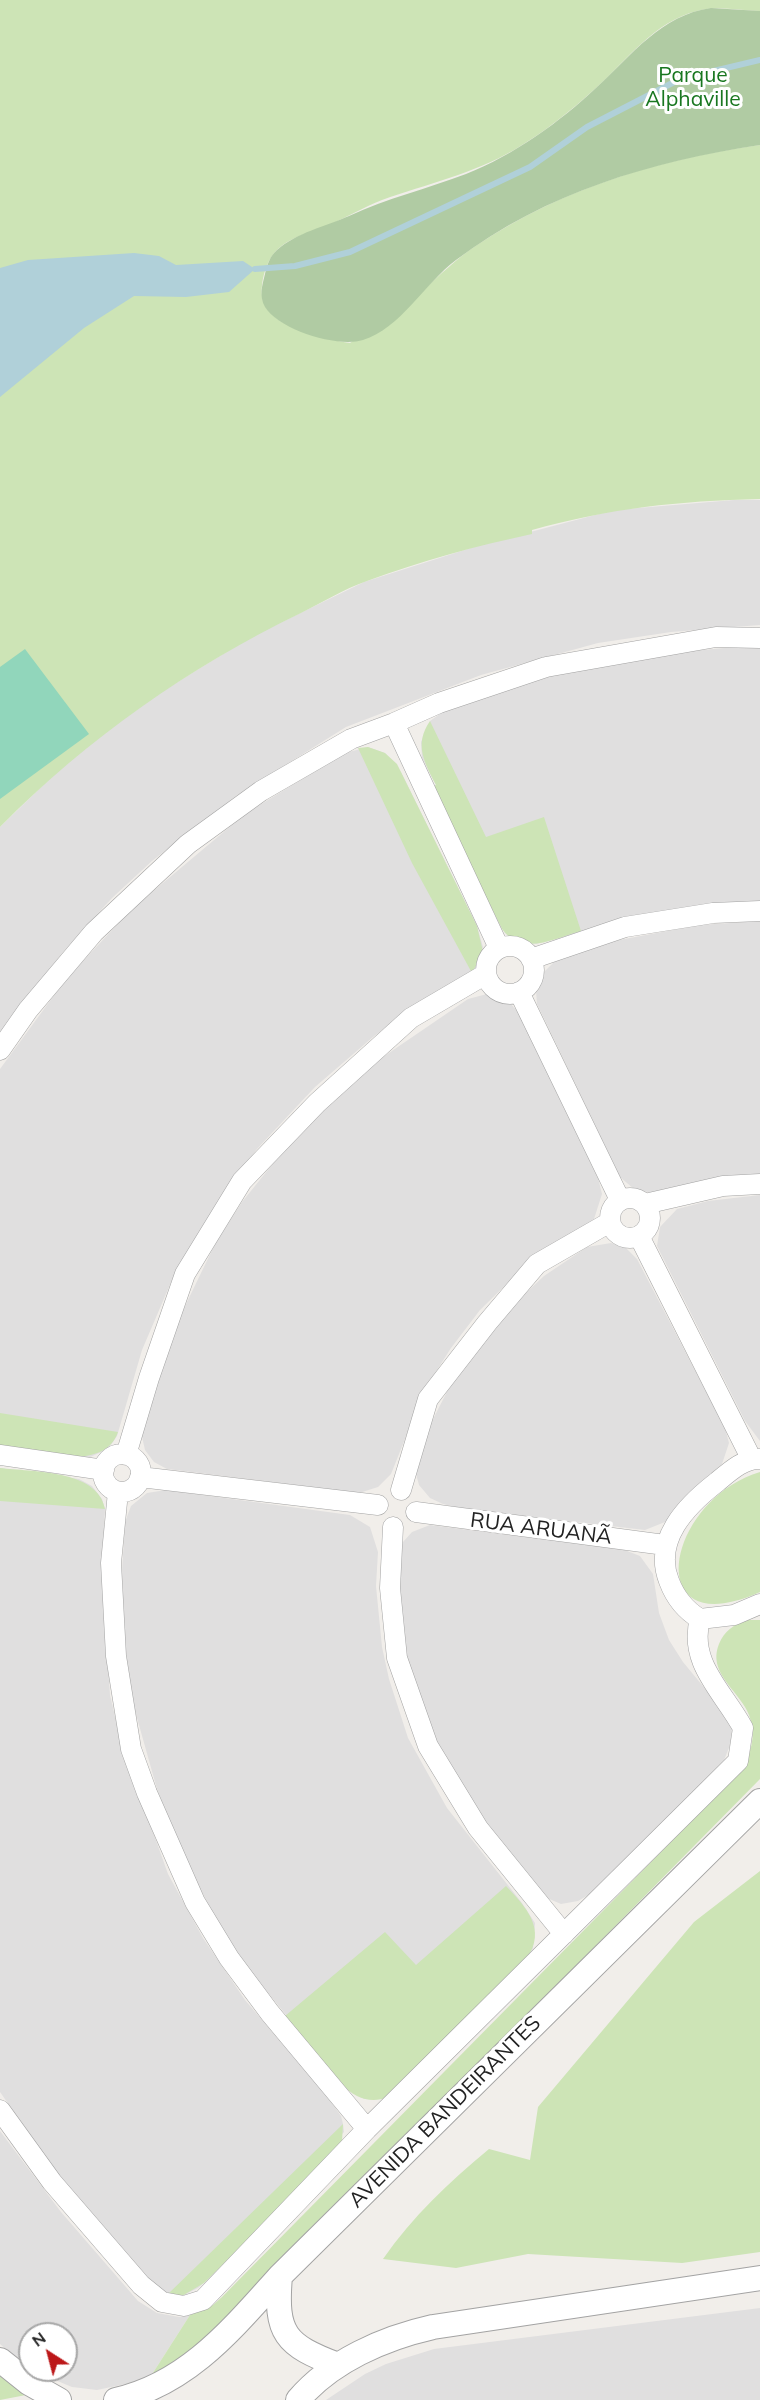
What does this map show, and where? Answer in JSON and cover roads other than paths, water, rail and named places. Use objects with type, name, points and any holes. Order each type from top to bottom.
[{"type":"street","points":[[0,1050],[28,1010],[94,932],[188,844],[261,791],[351,739],[439,703],[546,667],[716,637],[760,638]]},
{"type":"street","points":[[394,723],[499,948]]},
{"type":"street","points":[[531,959],[625,927],[713,913],[760,911]]},
{"type":"street","points":[[519,947],[531,959],[533,977],[519,992],[499,991],[490,983],[486,974],[488,959],[499,948],[519,947]]},
{"type":"street","points":[[126,1455],[149,1377],[185,1274],[242,1181],[317,1103],[411,1018],[486,974]]},
{"type":"street","points":[[519,992],[620,1200]]},
{"type":"street","points":[[645,1204],[650,1221],[646,1230],[639,1236],[621,1236],[614,1230],[610,1222],[610,1210],[620,1200],[633,1197],[645,1204],[723,1186],[760,1184]]},
{"type":"street","points":[[401,1490],[428,1399],[487,1323],[537,1264],[610,1222]]},
{"type":"street","points":[[639,1236],[756,1458],[704,1491],[681,1515],[665,1545],[663,1568],[674,1596],[700,1619],[734,1615],[760,1604]]},
{"type":"street","points":[[0,1455],[104,1470]]},
{"type":"street","points":[[126,1455],[138,1463],[140,1477],[132,1489],[118,1492],[106,1484],[104,1470],[112,1458],[126,1455]]},
{"type":"street","points":[[140,1477],[378,1505]]},
{"type":"street","points":[[401,1490],[414,1499],[416,1512],[406,1525],[393,1527],[380,1518],[378,1505],[386,1492],[401,1490]]},
{"type":"street","points":[[118,1492],[111,1563],[116,1656],[131,1749],[147,1793],[195,1902],[229,1958],[270,2013],[367,2129]]},
{"type":"street","name":"RUA ARUANÃ","points":[[416,1512],[665,1545]]},
{"type":"street","points":[[393,1527],[390,1588],[397,1658],[428,1746],[478,1828],[564,1935]]},
{"type":"street","points":[[0,2110],[52,2182],[141,2285],[162,2302],[184,2306],[203,2300],[367,2129],[738,1761],[742,1728],[701,1664],[695,1636],[700,1619]]},
{"type":"street","name":"AVENIDA BANDEIRANTES","points":[[116,2400],[139,2395],[172,2379],[210,2350],[280,2276],[760,1801]]},
{"type":"street","points":[[280,2276],[277,2309],[281,2326],[295,2344],[306,2353],[338,2365]]},
{"type":"street","points":[[298,2400],[338,2365],[398,2335],[433,2327],[760,2278]]},
{"type":"street","points":[[0,2360],[29,2383],[59,2400]]},
{"type":"water","points":[[134,253],[159,256],[176,265],[243,261],[255,269],[229,292],[186,297],[134,296],[84,328],[0,397],[0,268],[28,260]]},
{"type":"waterway","points":[[255,269],[295,266],[350,252],[530,167],[587,127],[680,79],[760,60]]},
{"type":"park label","name":"Parque Alphaville","points":[[693,88]]}]
